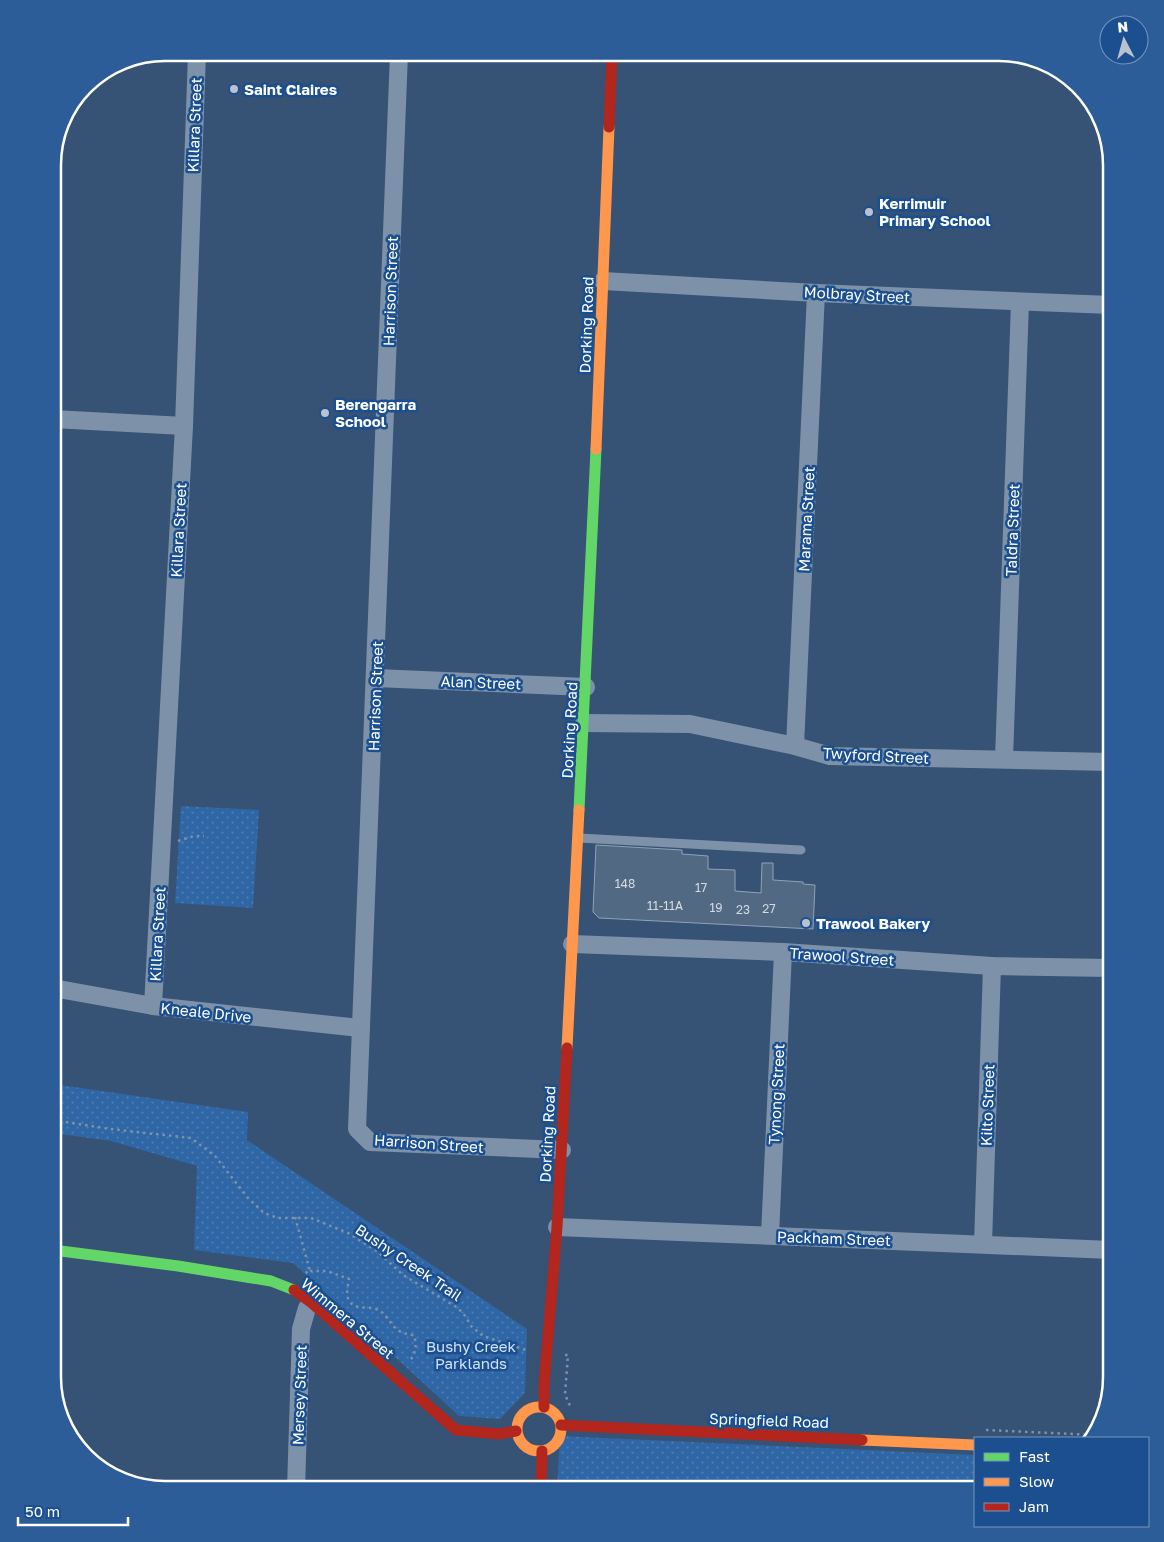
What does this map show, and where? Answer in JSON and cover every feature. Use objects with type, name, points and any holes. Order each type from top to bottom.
[{"type":"street","name":"Killara Street","points":[[153,1006],[184,426],[197,61]]},
{"type":"street","name":"Harrison Street","points":[[399,61],[357,1128],[370,1142],[562,1150]]},
{"type":"street","name":"Dorking Road","points":[[544,1407],[558,1226],[586,687],[612,61]]},
{"type":"street","name":"Molbray Street","points":[[603,281],[816,293],[1103,305]]},
{"type":"street","name":"Marama Street","points":[[795,746],[816,293]]},
{"type":"street","name":"Taldra Street","points":[[1004,759],[1020,302]]},
{"type":"street","points":[[61,419],[184,426]]},
{"type":"street","name":"Alan Street","points":[[376,678],[586,687]]},
{"type":"street","name":"Twyford Street","points":[[584,723],[690,724],[795,746],[830,756],[1103,762]]},
{"type":"street","name":"Trawool Street","points":[[572,944],[783,952],[992,966],[1103,968]]},
{"type":"street","name":"Tynong Street","points":[[770,1236],[783,952]]},
{"type":"street","name":"Kilto Street","points":[[983,1244],[992,966]]},
{"type":"street","name":"Kneale Drive","points":[[61,989],[153,1006],[360,1028]]},
{"type":"street","name":"Packham Street","points":[[558,1226],[1103,1250]]},
{"type":"street","name":"Wimmera Street","points":[[61,1251],[271,1280],[296,1291],[312,1303],[456,1430],[499,1434],[516,1432]]},
{"type":"street","name":"Mersey Street","points":[[296,1481],[301,1329],[306,1308],[312,1303]]},
{"type":"street","points":[[544,1407],[553,1411],[558,1417],[560,1437],[550,1449],[542,1451],[529,1449],[522,1444],[516,1432],[516,1424],[522,1414],[528,1409],[544,1407]]},
{"type":"street","name":"Springfield Road","points":[[560,1425],[974,1446]]},
{"type":"street","points":[[541,1481],[542,1451]]},
{"type":"lane","points":[[578,838],[800,850]]},
{"type":"path","points":[[162,844],[194,836],[204,836]]},
{"type":"path","name":"Bushy Creek Trail","points":[[61,1121],[192,1138],[215,1156],[248,1198],[264,1214],[278,1218],[311,1218],[348,1233],[378,1252],[403,1275],[458,1308],[471,1326],[483,1336],[506,1343]]},
{"type":"path","points":[[295,1217],[310,1271]]},
{"type":"path","points":[[296,1291],[301,1275],[310,1271],[327,1271],[349,1279],[347,1293],[352,1305],[377,1310],[397,1330],[404,1334],[414,1334],[415,1353],[397,1379]]},
{"type":"path","points":[[547,1353],[568,1355],[565,1394],[568,1404],[576,1408]]},
{"type":"green space","points":[[181,806],[259,810],[253,908],[175,903]]},
{"type":"green space","name":"Bushy Creek Parklands","points":[[61,1085],[248,1112],[247,1140],[527,1329],[525,1393],[500,1419],[459,1416],[293,1263],[194,1250],[197,1166],[111,1141],[61,1134]]},
{"type":"green space","points":[[560,1436],[974,1455],[974,1481],[557,1481]]},
{"type":"building","points":[[596,845],[682,850],[682,854],[708,856],[708,869],[735,870],[735,891],[761,893],[762,863],[773,863],[773,880],[803,882],[803,884],[815,885],[813,929],[599,918],[593,912]]},
{"type":"traffic: fast","points":[[579,810],[596,449]]},
{"type":"traffic: fast","points":[[61,1251],[178,1266],[271,1281],[294,1290]]},
{"type":"traffic: slow","points":[[596,449],[609,127]]},
{"type":"traffic: slow","points":[[567,1048],[579,810]]},
{"type":"traffic: slow","points":[[543,1407],[555,1413],[560,1420],[561,1429],[560,1438],[555,1445],[548,1450],[535,1451],[527,1448],[520,1441],[517,1425],[520,1417],[527,1410],[543,1407]]},
{"type":"traffic: slow","points":[[862,1440],[974,1445]]},
{"type":"traffic: jam","points":[[609,127],[612,61]]},
{"type":"traffic: jam","points":[[544,1407],[567,1048]]},
{"type":"traffic: jam","points":[[294,1290],[312,1303],[456,1430],[499,1434],[516,1431]]},
{"type":"traffic: jam","points":[[561,1425],[862,1440]]},
{"type":"traffic: jam","points":[[541,1481],[542,1451]]},
{"type":"place","name":"Saint Claires","points":[[234,89]]},
{"type":"place","name":"Kerrimuir Primary School","points":[[869,212]]},
{"type":"place","name":"Berengarra School","points":[[325,413]]},
{"type":"place","name":"Trawool Bakery","points":[[806,923]]}]
